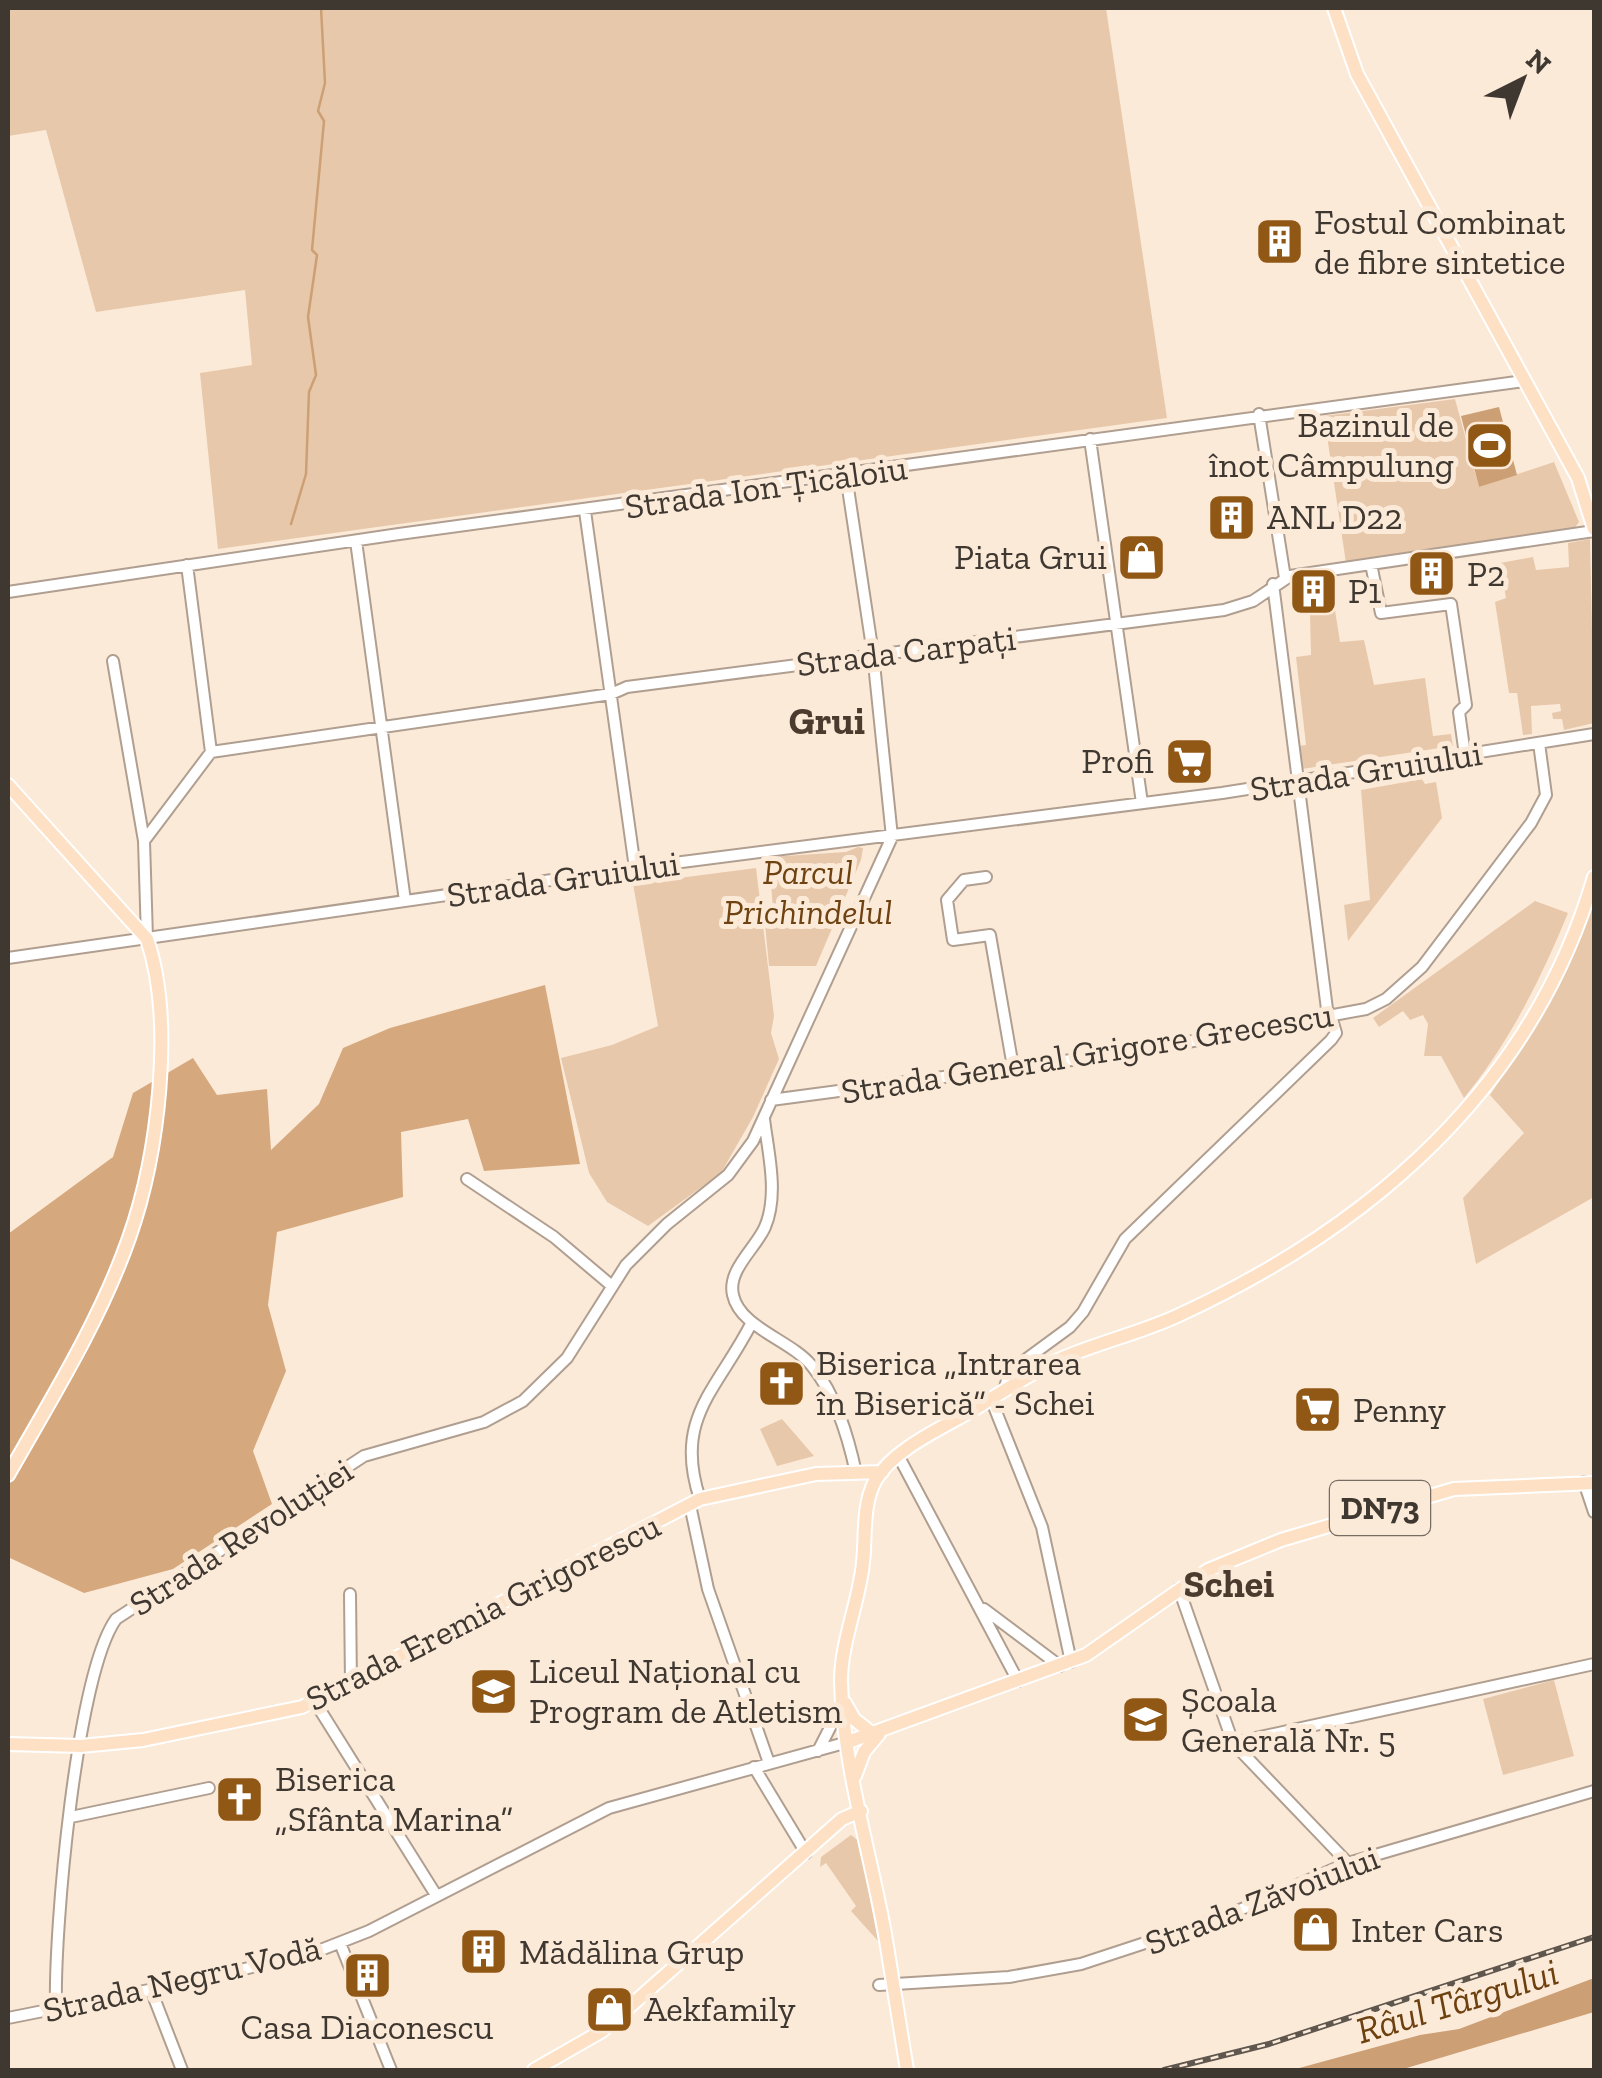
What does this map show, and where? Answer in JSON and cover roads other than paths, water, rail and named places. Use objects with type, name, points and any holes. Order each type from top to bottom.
[{"type":"main road","points":[[1334,8],[1357,74],[1578,478],[1594,530]]},
{"type":"main road","points":[[8,785],[146,939],[159,992],[160,1072],[130,1236],[102,1304],[8,1474]]},
{"type":"main road","points":[[907,2070],[843,1700],[843,1662],[860,1583],[866,1510],[882,1472],[899,1457],[1058,1360],[1194,1308],[1292,1257],[1350,1219],[1431,1147],[1496,1076],[1555,976],[1594,877]]},
{"type":"main road","name":"Strada Eremia Grigorescu","points":[[8,1744],[81,1746],[220,1727],[315,1702],[695,1502],[816,1474],[882,1472]]},
{"type":"main road","name":"DN73","points":[[1179,1589],[1222,1563],[1376,1509],[1469,1486],[1589,1482]]},
{"type":"main road","name":"Strada Negru Vodă","points":[[848,1742],[1066,1664],[1118,1637],[1179,1589]]},
{"type":"main road","points":[[843,1700],[854,1720],[876,1733],[854,1779]]},
{"type":"main road","points":[[534,2070],[602,2030],[842,1819],[861,1810]]},
{"type":"street","name":"Strada Ion Țicăloiu","points":[[8,592],[1259,414],[1524,381]]},
{"type":"street","points":[[1259,414],[1285,578]]},
{"type":"street","points":[[1090,439],[1142,803]]},
{"type":"street","points":[[846,475],[872,654],[892,837]]},
{"type":"street","points":[[584,511],[635,868]]},
{"type":"street","name":"Strada Carpați","points":[[210,752],[611,694],[627,687],[1224,610],[1253,601],[1285,578],[1594,530]]},
{"type":"street","points":[[356,540],[405,901]]},
{"type":"street","points":[[1371,564],[1381,613],[1451,604],[1466,704],[1458,712],[1465,755]]},
{"type":"street","points":[[144,841],[210,752],[188,565]]},
{"type":"street","points":[[1066,1664],[1042,1527],[998,1395],[1010,1372],[1070,1327],[1083,1312],[1125,1239],[1336,1034],[1330,1016],[1295,783],[1273,584]]},
{"type":"street","points":[[113,661],[144,841],[146,939]]},
{"type":"street","name":"Strada Gruiului","points":[[8,958],[635,868],[1295,783],[1594,734]]},
{"type":"street","name":"Strada General Grigore Grecescu","points":[[771,1100],[1139,1051],[1366,1009],[1406,983],[1495,873],[1546,795],[1546,772],[1539,743]]},
{"type":"street","name":"Strada Revoluției","points":[[56,2006],[70,1817],[81,1746],[103,1643],[116,1620],[364,1456],[484,1422],[523,1401],[566,1358],[612,1286],[649,1240],[728,1176],[764,1118],[892,837]]},
{"type":"street","points":[[986,877],[964,880],[948,894],[948,914],[952,940],[990,935],[1013,1067]]},
{"type":"street","points":[[764,1118],[772,1180],[766,1226],[734,1279],[733,1296],[752,1324],[792,1344],[814,1368],[835,1405],[856,1473]]},
{"type":"street","points":[[467,1179],[554,1237],[612,1286]]},
{"type":"street","points":[[752,1324],[696,1414],[690,1433],[690,1466],[708,1588],[769,1763]]},
{"type":"street","points":[[899,1457],[1018,1681]]},
{"type":"street","points":[[1589,1482],[1594,1512]]},
{"type":"street","points":[[1179,1589],[1233,1743],[1348,1863]]},
{"type":"street","points":[[350,1594],[351,1685]]},
{"type":"street","points":[[979,1606],[1066,1664]]},
{"type":"street","points":[[1233,1743],[1594,1664]]},
{"type":"street","points":[[818,1751],[843,1700]]},
{"type":"street","points":[[315,1702],[436,1895]]},
{"type":"street","name":"Strada Negru Vodă","points":[[8,2018],[288,1960],[340,1943],[609,1808],[848,1742]]},
{"type":"street","points":[[754,1767],[806,1854]]},
{"type":"street","points":[[70,1817],[209,1788]]},
{"type":"street","name":"Strada Zăvoiului","points":[[879,1985],[1009,1977],[1095,1960],[1221,1918],[1348,1863],[1594,1791]]},
{"type":"street","points":[[340,1943],[392,2070]]},
{"type":"street","points":[[151,1990],[182,2070]]},
{"type":"waterway","points":[[291,524],[306,474],[309,392],[316,375],[308,317],[317,255],[312,250],[324,121],[318,111],[325,83],[321,8]]},
{"type":"railway","points":[[1164,2070],[1269,2044],[1594,1937]]},
{"type":"place","name":"Fostul Combinat de fibre sintetice","points":[[1279,242]]},
{"type":"place","name":"Bazinul de înot Câmpulung","points":[[1489,445]]},
{"type":"place","name":"ANL D22","points":[[1232,517]]},
{"type":"place","name":"Piata Grui","points":[[1142,557]]},
{"type":"place","name":"P2","points":[[1432,574]]},
{"type":"place","name":"P1","points":[[1313,591]]},
{"type":"place","name":"Profi","points":[[1189,761]]},
{"type":"place","name":"Biserica „Intrarea în Biserică” - Schei","points":[[781,1383]]},
{"type":"place","name":"Penny","points":[[1318,1410]]},
{"type":"place","name":"Liceul Național cu Program de Atletism","points":[[494,1691]]},
{"type":"place","name":"Școala Generală Nr. 5","points":[[1146,1720]]},
{"type":"place","name":"Biserica „Sfânta Marina”","points":[[240,1799]]},
{"type":"place","name":"Inter Cars","points":[[1316,1930]]},
{"type":"place","name":"Mădălina Grup","points":[[484,1952]]},
{"type":"place","name":"Casa Diaconescu","points":[[367,1975]]},
{"type":"place","name":"Aekfamily","points":[[609,2009]]},
{"type":"district","name":"Grui","points":[[827,721]]},
{"type":"district","name":"Schei","points":[[1229,1584]]},
{"type":"park label","name":"Parcul Prichindelul","points":[[808,892]]},
{"type":"water label","name":"Râul Târgului","points":[[1457,2001]]}]
